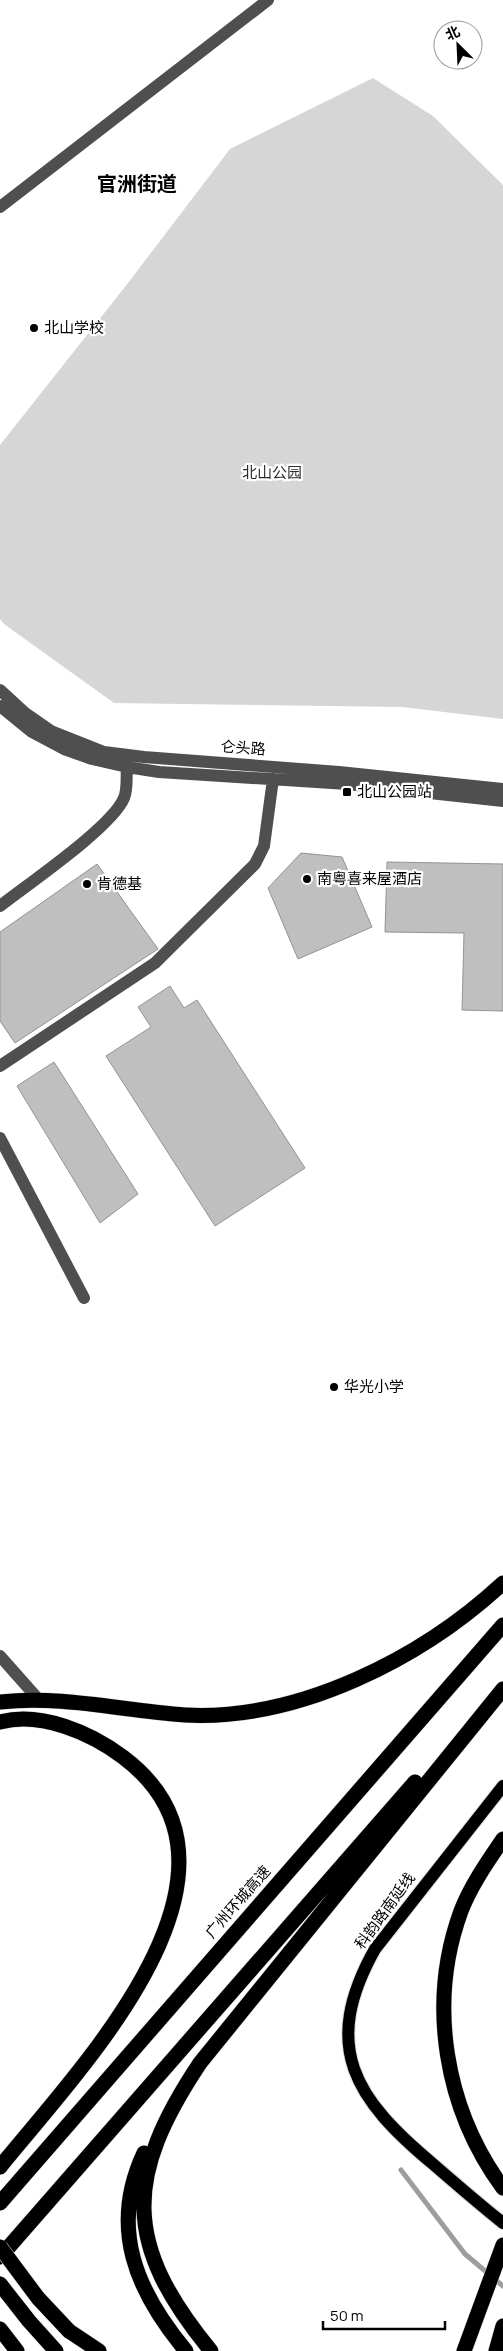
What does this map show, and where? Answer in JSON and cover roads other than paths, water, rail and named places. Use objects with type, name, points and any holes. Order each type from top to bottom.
[{"type":"highway","points":[[0,1702],[39,1700],[100,1704],[186,1715],[245,1711],[284,1704],[345,1684],[404,1656],[455,1624],[503,1583]]},
{"type":"highway","name":"广州环城高速","points":[[0,2203],[503,1625]]},
{"type":"highway","points":[[0,2257],[503,1680]]},
{"type":"highway","points":[[186,2351],[167,2329],[148,2299],[136,2272],[130,2248],[129,2200],[134,2177],[143,2155],[156,2128],[206,2055],[503,1689]]},
{"type":"highway","points":[[0,1722],[36,1720],[63,1726],[88,1735],[117,1752],[150,1782],[165,1804],[174,1828],[179,1856],[174,1906],[150,1963],[110,2029],[90,2057],[0,2167]]},
{"type":"highway","points":[[503,1839],[479,1877],[462,1909],[448,1961],[444,2012],[447,2053],[459,2106],[470,2136],[482,2158],[503,2188]]},
{"type":"highway","points":[[175,2100],[161,2129],[148,2168],[144,2200],[144,2220],[148,2240],[162,2280],[190,2325],[211,2351]]},
{"type":"highway","points":[[464,2351],[503,2246]]},
{"type":"highway","points":[[0,2247],[38,2298],[89,2351]]},
{"type":"highway","points":[[0,2284],[55,2350]]},
{"type":"highway","points":[[468,2351],[478,2314]]},
{"type":"highway","points":[[496,2351],[503,2326]]},
{"type":"highway","points":[[0,2329],[17,2351]]},
{"type":"highway","points":[[68,2331],[99,2351]]},
{"type":"main road","name":"科韵路南延线","points":[[503,1786],[375,1949],[359,1980],[348,2018],[352,2063],[360,2085],[371,2104],[405,2141],[503,2223]]},
{"type":"street","points":[[0,207],[268,0]]},
{"type":"street","name":"仑头路","points":[[0,690],[25,713],[50,731],[104,752],[503,789]]},
{"type":"street","name":"仑头路","points":[[0,706],[32,732],[64,749],[92,759],[127,767],[158,772],[347,784],[503,801]]},
{"type":"street","points":[[0,906],[83,841],[116,811],[125,796],[127,767]]},
{"type":"street","points":[[0,1066],[155,963],[255,864],[264,846],[273,779]]},
{"type":"street","points":[[0,1138],[84,1298]]},
{"type":"street","points":[[0,1656],[39,1700]]},
{"type":"waterway","points":[[401,2170],[465,2254],[503,2286]]},
{"type":"place","name":"北山学校","points":[[34,328]]},
{"type":"place","name":"北山公园站","points":[[347,792]]},
{"type":"place","name":"南粤喜来屋酒店","points":[[307,879]]},
{"type":"place","name":"肯德基","points":[[87,884]]},
{"type":"place","name":"华光小学","points":[[334,1387]]},
{"type":"district","name":"官洲街道","points":[[137,184]]},
{"type":"park label","name":"北山公园","points":[[272,473]]}]
